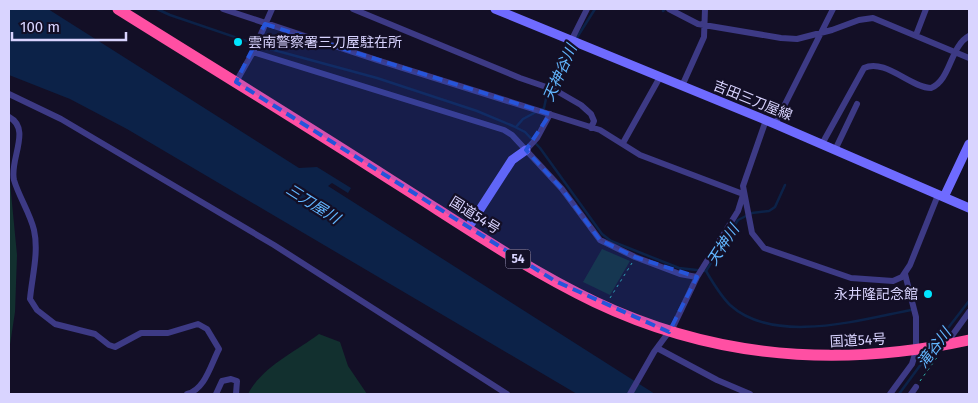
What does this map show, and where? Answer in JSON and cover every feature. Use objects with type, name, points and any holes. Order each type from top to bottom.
[{"type":"highway","name":"国道54号","points":[[118,9],[555,281],[594,302],[669,332],[729,346],[781,354],[838,357],[916,351],[969,340]]},
{"type":"main road","name":"吉田三刀屋線","points":[[495,9],[771,122],[969,208]]},
{"type":"main road","points":[[941,196],[969,144]]},
{"type":"main road","points":[[468,228],[512,160],[526,150]]},
{"type":"street","points":[[223,9],[609,134],[640,155],[743,194]]},
{"type":"street","points":[[236,82],[254,50],[272,9]]},
{"type":"street","points":[[353,9],[520,78],[555,90],[590,114],[594,121],[592,128]]},
{"type":"street","points":[[571,41],[587,9]]},
{"type":"street","points":[[669,9],[704,25],[797,39],[859,20],[873,18],[969,58]]},
{"type":"street","points":[[682,86],[704,37],[705,9]]},
{"type":"street","points":[[833,9],[771,122],[748,169],[742,186],[754,238],[764,248],[851,278],[893,281],[905,274],[941,196]]},
{"type":"street","points":[[916,35],[926,9]]},
{"type":"street","points":[[822,144],[864,68],[873,66],[895,72],[922,87],[931,88],[938,83],[961,41],[969,36]]},
{"type":"street","points":[[254,50],[504,130],[512,135],[562,189],[594,234],[607,245],[680,274],[697,277]]},
{"type":"street","points":[[623,143],[660,78]]},
{"type":"street","points":[[9,94],[62,119],[274,245],[507,394]]},
{"type":"street","points":[[835,150],[857,104]]},
{"type":"street","points":[[526,150],[537,138],[550,114]]},
{"type":"street","points":[[9,117],[14,120],[20,129],[14,180],[31,221],[36,244],[31,290],[32,304],[55,324],[95,334],[109,345],[115,347],[141,333],[168,333],[198,324],[204,326],[218,349],[202,383],[197,390],[187,394]]},
{"type":"street","points":[[630,394],[669,332],[697,277],[738,211],[743,194]]},
{"type":"street","points":[[890,394],[912,364],[916,351],[916,317],[905,274]]},
{"type":"street","points":[[951,344],[951,337],[969,312]]},
{"type":"street","points":[[656,350],[750,394]]},
{"type":"street","points":[[216,394],[222,381],[231,379],[237,382],[236,394]]},
{"type":"street","points":[[911,394],[916,387]]},
{"type":"path","points":[[610,298],[635,257]]},
{"type":"path","points":[[916,387],[938,356]]},
{"type":"highlighted area","points":[[265,24],[550,114],[526,150],[562,189],[600,240],[635,257],[697,277],[669,332],[555,281],[236,82]]},
{"type":"green space","points":[[9,172],[17,255],[15,312],[9,351]]},
{"type":"green space","points":[[602,249],[630,261],[610,295],[583,282]]},
{"type":"green space","points":[[319,334],[340,342],[348,366],[367,394],[248,394],[254,384],[270,368]]},
{"type":"water","name":"三刀屋川","points":[[9,9],[48,9],[299,168],[317,167],[351,188],[348,193],[332,183],[328,186],[655,394],[577,394],[127,129],[70,99],[9,75]]},
{"type":"waterway","points":[[157,9],[270,49],[377,78],[477,111],[513,126],[525,132],[540,148],[602,234],[611,241],[679,268],[706,271]]},
{"type":"waterway","name":"天神谷川","points":[[576,39],[595,9]]},
{"type":"waterway","name":"天神谷川","points":[[541,110],[544,108],[547,94],[573,43]]},
{"type":"waterway","name":"天神谷川","points":[[516,127],[523,119],[536,112]]},
{"type":"waterway","name":"天神川","points":[[706,271],[738,220],[752,213],[769,211],[775,207],[785,185]]},
{"type":"waterway","points":[[706,271],[730,305],[748,317],[770,324],[793,327],[818,326],[911,310]]},
{"type":"waterway","name":"滝谷川","points":[[938,341],[969,301]]},
{"type":"waterway","name":"滝谷川","points":[[899,394],[930,352]]},
{"type":"place","name":"雲南警察署三刀屋駐在所","points":[[238,42]]},
{"type":"place","name":"永井隆記念館","points":[[928,294]]}]
